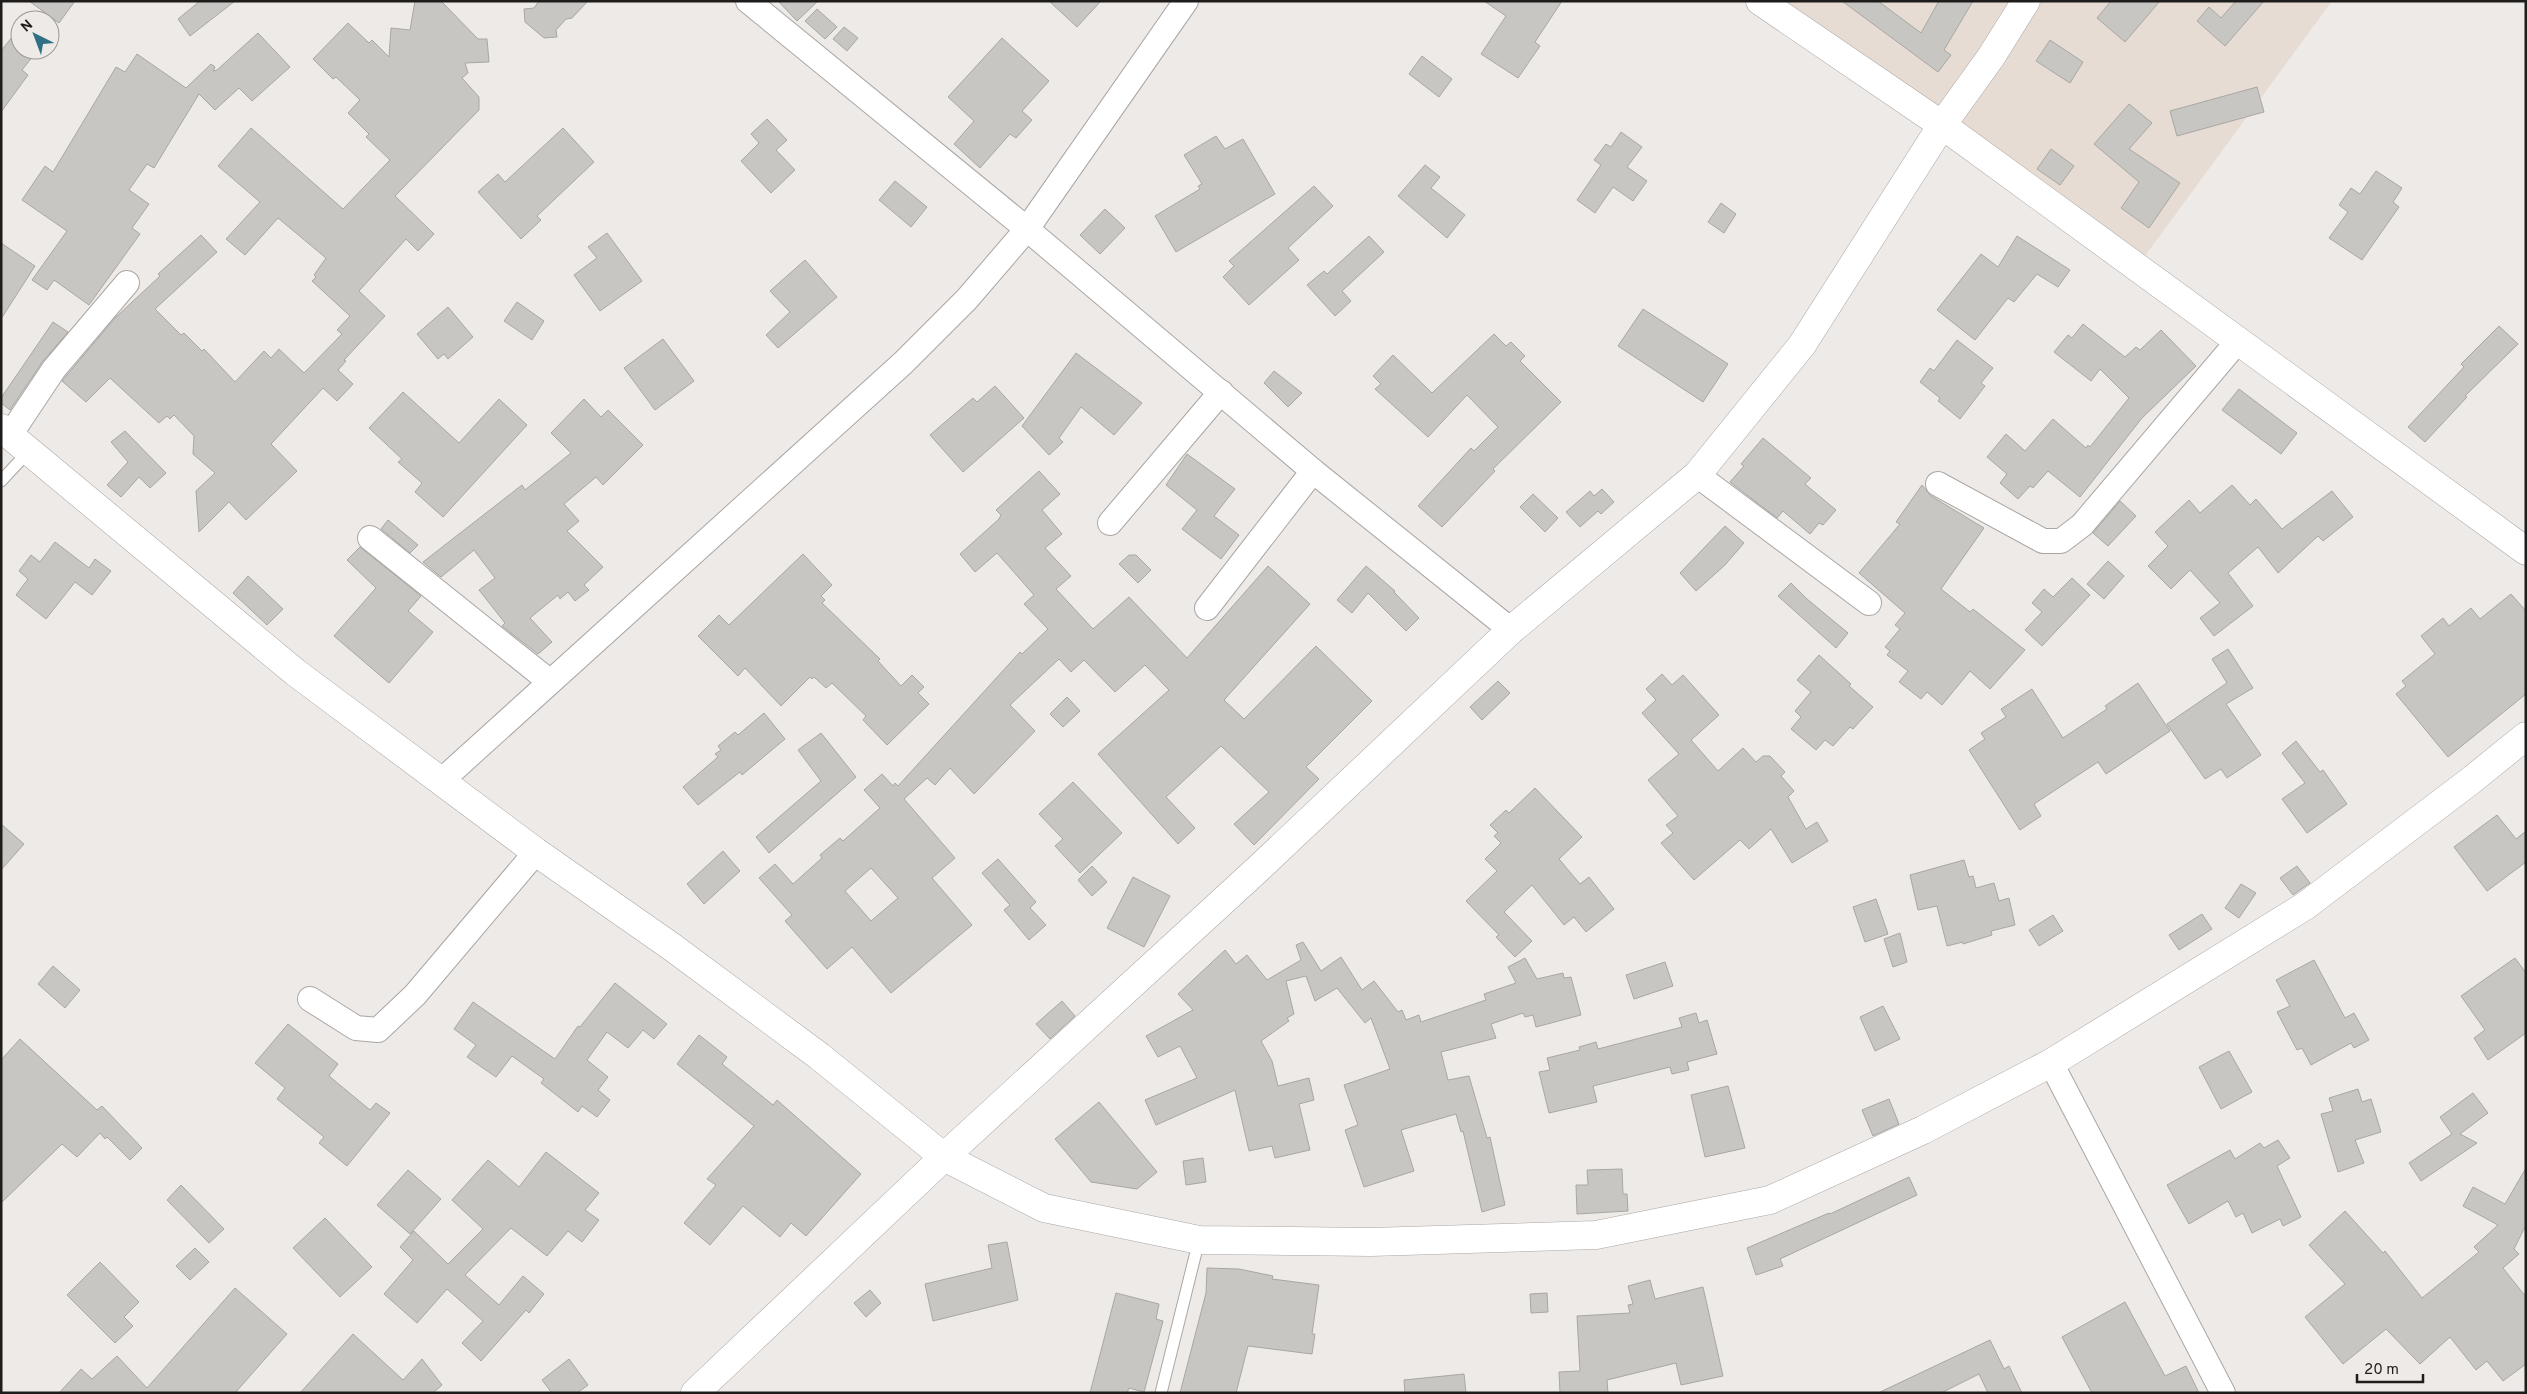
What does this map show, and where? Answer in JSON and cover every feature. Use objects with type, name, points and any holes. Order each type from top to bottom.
[{"type":"street","points":[[748,1],[1027,228],[1313,471],[1511,630]]},
{"type":"street","points":[[441,781],[903,362],[967,299],[1027,228],[1186,1]]},
{"type":"street","points":[[1760,1],[1942,125],[2526,551]]},
{"type":"street","points":[[695,1393],[944,1157],[1259,868],[1511,630],[1697,475],[1802,345],[1942,125],[1991,57],[2026,1]]},
{"type":"street","points":[[128,283],[54,369],[14,438],[295,672],[536,852],[672,947],[819,1056],[944,1157],[1044,1208],[1198,1240],[1381,1242],[1596,1235],[1770,1200],[1923,1130],[2051,1063],[2305,906],[2469,782],[2526,736]]},
{"type":"street","points":[[1938,484],[2043,541],[2061,541],[2082,525],[2238,341]]},
{"type":"street","points":[[1110,523],[1221,392]]},
{"type":"street","points":[[1207,608],[1313,471]]},
{"type":"street","points":[[1697,475],[1869,602]]},
{"type":"street","points":[[370,538],[549,682]]},
{"type":"street","points":[[310,999],[356,1028],[378,1030],[415,995],[536,852]]},
{"type":"street","points":[[2051,1063],[2222,1393]]},
{"type":"lane","points":[[1,481],[14,438]]},
{"type":"lane","points":[[1161,1393],[1198,1240]]},
{"type":"shaded area","points":[[1781,1],[2332,1],[2145,256]]},
{"type":"building","points":[[29,1],[75,1],[60,22],[60,10],[41,10]]},
{"type":"building","points":[[200,1],[235,1],[190,36],[178,19]]},
{"type":"building","points":[[415,1],[441,1],[478,39],[487,39],[489,62],[465,63],[468,73],[462,78],[479,97],[479,110],[395,196],[434,234],[418,251],[406,239],[359,291],[385,316],[344,360],[346,361],[338,370],[353,384],[337,401],[323,388],[271,444],[297,471],[246,520],[229,502],[199,532],[196,491],[215,473],[193,454],[194,436],[174,415],[170,419],[167,416],[159,423],[110,378],[86,402],[62,381],[115,318],[160,276],[158,274],[201,235],[217,252],[155,309],[181,335],[184,333],[202,351],[204,349],[235,382],[264,351],[271,358],[279,349],[304,373],[342,334],[337,330],[350,316],[312,281],[326,258],[278,218],[245,255],[226,239],[260,202],[218,166],[251,128],[343,209],[390,160],[366,137],[369,134],[348,113],[360,100],[336,77],[333,79],[313,59],[348,23],[369,43],[372,40],[389,57],[391,28],[410,30]]},
{"type":"building","points":[[539,1],[588,1],[572,18],[566,19],[556,30],[557,37],[544,38],[525,22],[524,9],[534,8]]},
{"type":"building","points":[[778,1],[818,1],[797,21]]},
{"type":"building","points":[[1049,1],[1101,1],[1077,27]]},
{"type":"building","points":[[1484,1],[1562,1],[1535,42],[1540,46],[1518,78],[1481,54],[1506,16]]},
{"type":"building","points":[[1842,1],[1878,1],[1921,33],[1939,1],[1973,1],[1944,50],[1951,55],[1938,72]]},
{"type":"building","points":[[2111,1],[2160,1],[2125,42],[2097,18]]},
{"type":"building","points":[[2236,1],[2264,1],[2225,46],[2197,21],[2209,7],[2221,18]]},
{"type":"building","points":[[817,9],[837,27],[825,39],[805,21]]},
{"type":"building","points":[[844,27],[858,38],[847,51],[833,39]]},
{"type":"building","points":[[258,33],[290,67],[252,101],[239,88],[215,110],[199,94],[154,168],[147,164],[129,190],[149,204],[132,228],[140,234],[89,305],[54,280],[47,290],[32,280],[67,231],[22,200],[45,166],[53,172],[116,67],[125,72],[137,54],[186,88],[211,64],[215,67],[213,71],[217,70]]},
{"type":"building","points":[[1002,38],[1049,81],[1022,111],[1032,120],[1016,138],[1010,134],[980,168],[954,144],[974,121],[948,97]]},
{"type":"building","points":[[10,40],[10,60],[30,60],[22,70],[28,75],[1,112],[1,51]]},
{"type":"building","points":[[2050,40],[2083,62],[2070,83],[2036,61]]},
{"type":"building","points":[[1422,56],[1452,79],[1439,97],[1409,74]]},
{"type":"building","points":[[2257,87],[2264,112],[2177,136],[2170,111]]},
{"type":"building","points":[[2129,104],[2152,123],[2129,149],[2180,183],[2149,228],[2121,208],[2139,182],[2094,144]]},
{"type":"building","points":[[767,119],[787,140],[776,150],[795,170],[771,193],[741,161],[759,143],[751,134]]},
{"type":"building","points":[[563,128],[594,162],[537,216],[541,220],[521,239],[478,192],[498,174],[505,182]]},
{"type":"building","points":[[1621,132],[1642,147],[1627,167],[1647,181],[1633,201],[1613,187],[1595,213],[1577,200],[1601,165],[1594,160],[1606,144],[1611,147]]},
{"type":"building","points":[[1216,136],[1225,149],[1243,139],[1275,194],[1176,252],[1155,216],[1200,189],[1198,186],[1202,184],[1184,155]]},
{"type":"building","points":[[2051,149],[2074,166],[2060,185],[2037,169]]},
{"type":"building","points":[[1425,165],[1440,177],[1431,188],[1465,215],[1447,238],[1398,196]]},
{"type":"building","points":[[2376,171],[2402,188],[2393,202],[2399,207],[2362,260],[2329,238],[2348,212],[2339,205],[2351,188],[2360,194]]},
{"type":"building","points":[[895,181],[927,207],[911,227],[879,200]]},
{"type":"building","points":[[1314,186],[1333,206],[1288,248],[1299,260],[1249,305],[1223,277],[1234,266],[1229,261]]},
{"type":"building","points":[[1721,203],[1736,214],[1724,233],[1708,222]]},
{"type":"building","points":[[1105,209],[1125,228],[1100,254],[1080,235]]},
{"type":"building","points":[[607,233],[642,281],[600,311],[574,275],[597,258],[588,247]]},
{"type":"building","points":[[1369,236],[1384,252],[1342,291],[1351,301],[1335,316],[1307,285],[1324,271],[1327,274]]},
{"type":"building","points":[[2017,236],[2070,270],[2058,287],[2037,274],[2014,302],[2008,298],[1975,340],[1937,310],[1981,254],[1998,267]]},
{"type":"building","points":[[1,243],[35,266],[1,319]]},
{"type":"building","points":[[805,260],[837,297],[778,348],[766,335],[790,312],[770,291]]},
{"type":"building","points":[[517,302],[544,321],[532,340],[504,321]]},
{"type":"building","points":[[448,307],[473,337],[448,359],[444,354],[438,359],[417,334]]},
{"type":"building","points":[[1643,309],[1728,364],[1703,402],[1618,346]]},
{"type":"building","points":[[53,322],[68,332],[43,361],[10,410],[1,403],[1,398]]},
{"type":"building","points":[[2083,324],[2125,357],[2136,347],[2140,350],[2161,330],[2196,366],[2142,418],[2080,497],[2048,471],[2033,488],[2030,486],[2018,499],[2000,483],[2007,474],[1987,457],[2006,434],[2025,451],[2053,419],[2086,448],[2088,445],[2090,447],[2129,398],[2100,369],[2091,381],[2054,352],[2068,335],[2072,338]]},
{"type":"building","points":[[2499,326],[2518,344],[2465,396],[2467,397],[2425,442],[2408,427],[2464,367],[2461,364]]},
{"type":"building","points":[[1494,334],[1506,346],[1511,342],[1525,356],[1520,361],[1561,402],[1493,469],[1495,471],[1442,527],[1418,506],[1471,448],[1474,451],[1498,427],[1467,395],[1428,437],[1375,389],[1381,384],[1373,376],[1393,355],[1432,393]]},
{"type":"building","points":[[663,339],[694,381],[655,410],[624,368]]},
{"type":"building","points":[[1957,340],[1993,368],[1981,383],[1985,386],[1960,419],[1938,401],[1940,398],[1920,382],[1930,368],[1934,371]]},
{"type":"building","points":[[1076,353],[1142,403],[1114,435],[1081,407],[1059,438],[1063,442],[1049,455],[1022,426]]},
{"type":"building","points":[[1274,371],[1302,393],[1288,407],[1264,383]]},
{"type":"building","points":[[995,386],[1024,418],[963,472],[930,435],[973,398],[977,402]]},
{"type":"building","points":[[2239,389],[2297,433],[2281,454],[2222,410]]},
{"type":"building","points":[[403,392],[459,443],[499,399],[527,425],[443,517],[415,492],[422,483],[398,462],[402,459],[369,428]]},
{"type":"building","points":[[584,399],[601,417],[608,410],[643,445],[603,485],[596,477],[564,504],[579,521],[567,531],[603,567],[584,585],[589,590],[575,601],[568,592],[560,599],[558,595],[530,618],[552,642],[538,654],[502,626],[505,623],[479,590],[495,578],[474,550],[441,577],[423,562],[522,485],[525,490],[571,453],[551,433]]},
{"type":"building","points":[[125,431],[166,473],[150,488],[139,477],[121,497],[107,485],[128,462],[111,442]]},
{"type":"building","points":[[1763,438],[1811,478],[1805,484],[1836,510],[1823,525],[1819,523],[1810,534],[1783,511],[1777,518],[1730,482],[1744,466],[1741,464]]},
{"type":"building","points":[[1187,454],[1235,489],[1214,516],[1239,535],[1221,559],[1182,529],[1197,510],[1166,485]]},
{"type":"building","points":[[1039,471],[1060,494],[1042,510],[1062,534],[1045,548],[1071,576],[1056,589],[1093,629],[1129,597],[1187,658],[1268,566],[1310,604],[1224,700],[1244,719],[1316,646],[1372,701],[1306,767],[1319,779],[1254,845],[1234,824],[1269,792],[1221,746],[1166,797],[1195,828],[1178,844],[1098,754],[1169,690],[1145,665],[1115,692],[1084,660],[1071,672],[1059,659],[1010,705],[1035,731],[974,794],[950,768],[935,785],[927,778],[904,799],[955,858],[932,878],[972,925],[891,993],[852,947],[827,969],[785,921],[792,915],[759,878],[775,864],[793,884],[822,858],[820,855],[840,838],[843,841],[880,808],[864,790],[882,774],[893,786],[895,783],[898,786],[1020,652],[1022,654],[1048,629],[1024,604],[1034,595],[997,553],[975,572],[960,554],[999,519],[1001,515],[996,510]],"holes":[[[871,868],[898,898],[871,921],[845,891]]]},
{"type":"building","points":[[1922,485],[1931,496],[1984,528],[1941,589],[1970,612],[1973,609],[2025,650],[1990,689],[1970,671],[1942,705],[1927,692],[1921,699],[1899,682],[1908,671],[1887,655],[1890,651],[1885,647],[1900,629],[1895,625],[1905,613],[1859,573],[1900,524],[1896,522]]},
{"type":"building","points":[[2232,485],[2250,505],[2256,499],[2282,529],[2332,491],[2353,517],[2323,541],[2318,536],[2278,573],[2258,547],[2228,573],[2253,606],[2214,636],[2200,618],[2220,603],[2190,570],[2171,589],[2148,566],[2168,546],[2155,532],[2189,500],[2200,513]]},
{"type":"building","points":[[1602,489],[1614,502],[1601,514],[1598,511],[1580,527],[1566,512],[1590,491],[1594,496]]},
{"type":"building","points":[[1533,494],[1558,518],[1545,532],[1520,507]]},
{"type":"building","points":[[2120,501],[2136,516],[2108,546],[2093,533]]},
{"type":"building","points":[[388,520],[418,545],[410,553],[381,529]]},
{"type":"building","points":[[1725,526],[1744,543],[1725,565],[1696,591],[1680,573]]},
{"type":"building","points":[[55,542],[89,568],[95,559],[111,571],[92,595],[75,582],[46,619],[16,595],[28,579],[19,571],[31,555],[40,562]]},
{"type":"building","points":[[360,547],[421,596],[408,611],[433,632],[389,683],[334,636],[376,588],[347,560]]},
{"type":"building","points":[[803,554],[832,585],[821,596],[825,600],[822,603],[880,659],[878,661],[901,686],[912,675],[924,687],[918,693],[929,704],[887,745],[863,720],[866,716],[832,683],[826,688],[814,677],[812,679],[810,677],[781,706],[745,668],[738,676],[698,636],[719,615],[729,625]]},
{"type":"building","points":[[1129,555],[1136,555],[1151,570],[1138,583],[1119,564]]},
{"type":"building","points":[[2108,561],[2124,576],[2104,599],[2087,584]]},
{"type":"building","points":[[1366,566],[1395,591],[1419,618],[1406,631],[1368,593],[1352,613],[1337,600]]},
{"type":"building","points":[[248,576],[283,609],[267,625],[233,593]]},
{"type":"building","points":[[2072,578],[2090,595],[2042,646],[2025,630],[2042,612],[2032,603],[2044,589],[2053,597]]},
{"type":"building","points":[[1791,583],[1848,633],[1836,648],[1778,596]]},
{"type":"building","points":[[2511,594],[2526,611],[2526,694],[2448,757],[2396,694],[2406,686],[2402,681],[2435,654],[2421,636],[2443,618],[2449,626],[2471,608],[2480,619]]},
{"type":"building","points":[[2228,649],[2253,688],[2226,704],[2261,755],[2227,778],[2221,769],[2205,779],[2167,724],[2227,683],[2212,659]]},
{"type":"building","points":[[1819,655],[1851,684],[1849,686],[1873,707],[1853,729],[1850,727],[1833,746],[1825,740],[1816,750],[1791,729],[1801,717],[1795,711],[1811,692],[1797,680]]},
{"type":"building","points":[[1662,674],[1672,685],[1683,675],[1719,715],[1691,740],[1718,771],[1743,748],[1756,762],[1763,756],[1770,756],[1785,772],[1781,776],[1794,791],[1788,797],[1806,829],[1817,822],[1828,841],[1792,863],[1771,829],[1749,849],[1740,840],[1694,880],[1661,843],[1673,833],[1666,825],[1678,816],[1648,780],[1679,754],[1642,713],[1656,700],[1646,689]]},
{"type":"building","points":[[1498,681],[1510,693],[1482,720],[1470,707]]},
{"type":"building","points":[[2138,683],[2170,731],[2106,774],[2098,762],[2034,804],[2041,816],[2020,830],[1969,750],[1985,739],[1981,733],[2006,717],[2001,709],[2032,689],[2063,738],[2107,709],[2105,706]]},
{"type":"building","points":[[1067,697],[1080,711],[1063,727],[1050,714]]},
{"type":"building","points":[[764,713],[785,739],[742,775],[740,772],[698,805],[683,787],[718,757],[715,754],[721,750],[718,746],[735,732],[738,735]]},
{"type":"building","points":[[821,733],[856,777],[769,853],[756,837],[821,781],[798,750]]},
{"type":"building","points":[[2296,741],[2320,772],[2323,770],[2347,804],[2307,833],[2282,799],[2305,783],[2282,753]]},
{"type":"building","points":[[1073,782],[1122,833],[1080,873],[1055,846],[1063,839],[1039,814]]},
{"type":"building","points":[[1535,788],[1582,837],[1559,859],[1580,884],[1589,877],[1614,909],[1586,932],[1574,917],[1564,925],[1532,885],[1504,912],[1532,941],[1515,957],[1496,937],[1499,935],[1466,901],[1497,871],[1485,859],[1501,843],[1494,836],[1498,833],[1490,825],[1506,810],[1509,813]]},
{"type":"building","points":[[2497,815],[2516,839],[2526,831],[2526,862],[2487,891],[2454,847]]},
{"type":"building","points":[[1,824],[24,844],[1,870]]},
{"type":"building","points":[[723,851],[740,871],[704,904],[687,884]]},
{"type":"building","points":[[998,859],[1036,902],[1030,908],[1046,925],[1029,940],[1004,910],[1010,905],[982,873]]},
{"type":"building","points":[[1964,860],[1969,877],[1973,876],[1976,888],[1994,883],[1999,901],[2009,898],[2015,925],[1991,931],[1992,935],[1963,944],[1963,942],[1947,946],[1937,906],[1918,910],[1910,875]]},
{"type":"building","points":[[1092,866],[1107,882],[1092,896],[1078,880]]},
{"type":"building","points":[[2297,866],[2310,883],[2293,895],[2280,878]]},
{"type":"building","points":[[1133,877],[1170,896],[1144,947],[1107,928]]},
{"type":"building","points":[[2241,884],[2256,893],[2239,918],[2225,908]]},
{"type":"building","points":[[1876,899],[1888,934],[1865,942],[1853,907]]},
{"type":"building","points":[[2202,914],[2212,929],[2179,950],[2169,935]]},
{"type":"building","points":[[2053,915],[2063,931],[2039,946],[2029,930]]},
{"type":"building","points":[[1900,933],[1907,962],[1893,967],[1884,939]]},
{"type":"building","points":[[1303,942],[1321,971],[1341,957],[1362,990],[1374,981],[1398,1012],[1402,1010],[1406,1020],[1419,1015],[1421,1022],[1486,1000],[1484,994],[1516,983],[1508,967],[1525,958],[1537,979],[1563,973],[1564,978],[1571,977],[1581,1015],[1536,1027],[1533,1015],[1525,1017],[1523,1013],[1491,1024],[1496,1038],[1441,1052],[1448,1080],[1469,1076],[1487,1138],[1490,1137],[1505,1205],[1482,1212],[1463,1131],[1461,1132],[1456,1114],[1401,1130],[1414,1171],[1364,1187],[1345,1130],[1358,1125],[1344,1085],[1390,1069],[1371,1018],[1365,1023],[1337,988],[1315,1001],[1306,976],[1286,981],[1294,1014],[1287,1018],[1289,1021],[1261,1041],[1272,1061],[1278,1086],[1309,1078],[1314,1100],[1299,1104],[1310,1150],[1275,1158],[1272,1146],[1249,1151],[1235,1090],[1156,1125],[1145,1100],[1197,1078],[1180,1046],[1158,1057],[1146,1036],[1193,1010],[1178,994],[1225,950],[1236,964],[1247,955],[1267,980],[1301,960],[1296,945]]},
{"type":"building","points":[[2515,958],[2526,973],[2526,1033],[2488,1060],[2474,1038],[2485,1030],[2461,996]]},
{"type":"building","points":[[2314,960],[2345,1018],[2354,1013],[2369,1040],[2354,1048],[2351,1043],[2311,1065],[2302,1048],[2297,1050],[2277,1012],[2290,1006],[2276,980]]},
{"type":"building","points":[[1665,962],[1673,986],[1634,999],[1626,975]]},
{"type":"building","points":[[53,966],[80,990],[65,1008],[38,984]]},
{"type":"building","points":[[615,983],[667,1024],[654,1039],[643,1030],[628,1048],[607,1032],[587,1060],[608,1077],[598,1090],[610,1100],[597,1117],[582,1106],[578,1112],[541,1083],[544,1079],[512,1056],[496,1077],[467,1057],[476,1045],[454,1029],[473,1002],[555,1059],[578,1026],[580,1027]]},
{"type":"building","points":[[1062,1001],[1075,1016],[1050,1039],[1036,1024]]},
{"type":"building","points":[[1883,1006],[1900,1039],[1875,1051],[1860,1017]]},
{"type":"building","points":[[1696,1013],[1699,1023],[1707,1020],[1717,1054],[1687,1062],[1689,1070],[1672,1074],[1670,1067],[1593,1086],[1597,1102],[1549,1113],[1539,1072],[1550,1070],[1547,1058],[1580,1050],[1579,1047],[1596,1042],[1598,1049],[1682,1027],[1679,1018]]},
{"type":"building","points":[[288,1024],[338,1064],[329,1076],[370,1110],[376,1103],[390,1113],[347,1166],[319,1143],[324,1137],[277,1099],[285,1088],[255,1063]]},
{"type":"building","points":[[699,1035],[727,1057],[722,1064],[773,1105],[777,1100],[861,1174],[806,1236],[791,1223],[780,1237],[743,1206],[710,1245],[684,1223],[716,1185],[707,1179],[754,1126],[677,1064]]},
{"type":"building","points":[[20,1039],[97,1110],[102,1106],[142,1148],[130,1160],[107,1137],[105,1139],[100,1133],[77,1157],[62,1144],[1,1203],[1,1060]]},
{"type":"building","points":[[2229,1051],[2252,1092],[2221,1109],[2199,1067]]},
{"type":"building","points":[[1728,1086],[1745,1148],[1705,1157],[1691,1095]]},
{"type":"building","points":[[2358,1089],[2362,1102],[2371,1099],[2381,1132],[2355,1140],[2364,1163],[2338,1172],[2321,1114],[2333,1111],[2329,1098]]},
{"type":"building","points":[[2473,1093],[2488,1113],[2460,1134],[2477,1143],[2421,1181],[2409,1163],[2452,1134],[2440,1117]]},
{"type":"building","points":[[1889,1099],[1899,1124],[1873,1136],[1862,1110]]},
{"type":"building","points":[[1099,1102],[1157,1172],[1137,1189],[1091,1182],[1055,1139]]},
{"type":"building","points":[[2278,1140],[2290,1158],[2277,1166],[2301,1217],[2283,1226],[2280,1219],[2252,1233],[2243,1213],[2236,1217],[2228,1201],[2189,1224],[2167,1185],[2230,1150],[2235,1159],[2260,1143],[2264,1148]]},
{"type":"building","points":[[546,1152],[599,1193],[585,1210],[599,1220],[582,1242],[568,1231],[547,1256],[511,1228],[465,1275],[499,1305],[523,1276],[544,1294],[529,1313],[526,1310],[481,1361],[462,1343],[483,1321],[447,1289],[417,1323],[384,1294],[413,1260],[400,1247],[414,1231],[448,1264],[483,1229],[452,1200],[488,1160],[519,1187]]},
{"type":"building","points":[[1203,1158],[1206,1182],[1186,1185],[1183,1161]]},
{"type":"building","points":[[2526,1168],[2526,1225],[2514,1249],[2519,1254],[2503,1268],[2526,1297],[2526,1364],[2503,1381],[2487,1361],[2476,1370],[2450,1337],[2420,1364],[2386,1329],[2343,1364],[2305,1317],[2345,1284],[2309,1245],[2345,1211],[2383,1253],[2385,1251],[2422,1298],[2479,1252],[2474,1247],[2498,1225],[2463,1206],[2473,1187],[2505,1204]]},
{"type":"building","points":[[1622,1169],[1623,1194],[1627,1194],[1628,1211],[1577,1214],[1576,1185],[1588,1185],[1587,1170]]},
{"type":"building","points":[[408,1170],[441,1199],[410,1234],[377,1205]]},
{"type":"building","points":[[1909,1177],[1917,1195],[1780,1259],[1783,1266],[1756,1275],[1747,1248],[1830,1214]]},
{"type":"building","points":[[181,1185],[224,1229],[209,1243],[167,1200]]},
{"type":"building","points":[[325,1218],[372,1267],[340,1297],[293,1248]]},
{"type":"building","points":[[1007,1242],[1018,1300],[933,1321],[925,1284],[992,1268],[988,1245]]},
{"type":"building","points":[[195,1248],[209,1262],[190,1280],[176,1266]]},
{"type":"building","points":[[100,1262],[139,1302],[124,1317],[133,1326],[115,1343],[67,1295]]},
{"type":"building","points":[[1207,1268],[1239,1269],[1273,1276],[1272,1279],[1319,1285],[1312,1334],[1315,1334],[1312,1354],[1248,1346],[1236,1393],[1180,1393],[1206,1293]]},
{"type":"building","points":[[1650,1280],[1655,1299],[1703,1287],[1723,1376],[1681,1385],[1676,1363],[1607,1380],[1608,1393],[1560,1393],[1559,1372],[1580,1371],[1577,1316],[1630,1313],[1628,1305],[1633,1304],[1628,1286]]},
{"type":"building","points":[[235,1288],[287,1334],[235,1393],[59,1393],[81,1369],[92,1379],[117,1356],[147,1388]]},
{"type":"building","points":[[870,1290],[881,1303],[866,1317],[854,1303]]},
{"type":"building","points":[[1116,1293],[1159,1304],[1156,1319],[1163,1321],[1144,1392],[1129,1388],[1127,1393],[1090,1393]]},
{"type":"building","points":[[1547,1293],[1548,1312],[1531,1313],[1530,1294]]},
{"type":"building","points":[[2125,1302],[2165,1376],[2186,1366],[2199,1393],[2092,1393],[2062,1337]]},
{"type":"building","points":[[353,1334],[403,1380],[422,1359],[442,1385],[433,1393],[300,1393]]},
{"type":"building","points":[[1990,1340],[2004,1369],[2009,1366],[2022,1393],[1988,1393],[1979,1374],[1941,1393],[1878,1393]]},
{"type":"building","points":[[569,1359],[588,1385],[577,1393],[552,1393],[542,1380]]},
{"type":"building","points":[[1464,1374],[1466,1393],[1405,1393],[1404,1380]]}]
